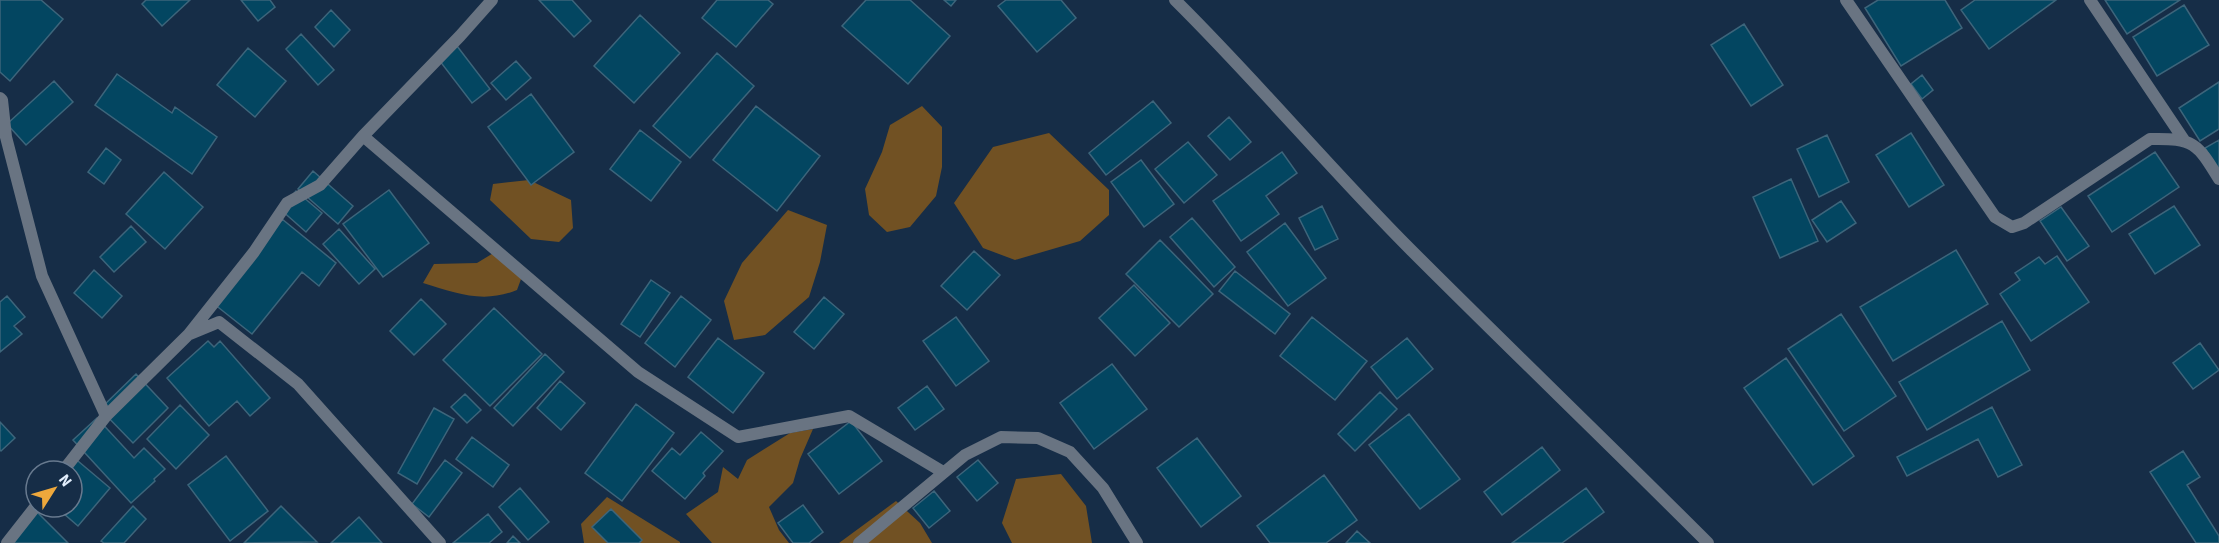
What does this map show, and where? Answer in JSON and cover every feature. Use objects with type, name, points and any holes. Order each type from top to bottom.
[{"type":"street","points":[[72,459],[106,416],[189,334],[254,252],[287,203],[320,185],[363,136],[492,0]]},
{"type":"street","points":[[1175,0],[1411,250],[1708,543]]},
{"type":"street","points":[[1846,0],[1995,217],[2012,227],[2024,223],[2150,139],[2184,140],[2193,144],[2204,154],[2219,179]]},
{"type":"street","points":[[2090,0],[2184,140]]},
{"type":"street","points":[[0,98],[6,137],[42,276],[106,416]]},
{"type":"street","points":[[363,136],[638,372],[738,437],[849,416],[944,472]]},
{"type":"street","points":[[189,334],[219,322],[298,384],[440,543]]},
{"type":"street","points":[[859,543],[965,455],[1001,437],[1038,438],[1070,452],[1102,488],[1137,543]]},
{"type":"street","points":[[7,543],[26,519]]},
{"type":"shaded area","points":[[922,106],[942,127],[942,167],[936,196],[910,227],[887,232],[869,215],[865,189],[882,152],[890,125]]},
{"type":"shaded area","points":[[1049,133],[1109,190],[1109,215],[1080,241],[1015,260],[983,248],[954,203],[993,147]]},
{"type":"shaded area","points":[[529,180],[571,200],[573,228],[559,242],[531,239],[490,200],[493,184]]},
{"type":"shaded area","points":[[788,210],[827,225],[820,262],[809,297],[765,335],[734,340],[724,301],[742,263]]},
{"type":"shaded area","points":[[500,249],[524,271],[517,290],[481,297],[423,283],[434,264],[477,263]]},
{"type":"shaded area","points":[[813,429],[793,483],[769,507],[779,530],[789,543],[712,543],[686,514],[718,492],[723,467],[738,479],[747,460],[790,433]]},
{"type":"shaded area","points":[[1061,474],[1086,506],[1092,543],[1012,543],[1002,523],[1016,479]]},
{"type":"shaded area","points":[[607,497],[680,543],[584,543],[581,524]]},
{"type":"shaded area","points":[[896,501],[920,523],[932,543],[839,543]]},
{"type":"building","points":[[0,0],[41,0],[63,19],[10,81],[0,72]]},
{"type":"building","points":[[146,0],[190,0],[162,26],[142,4]]},
{"type":"building","points":[[241,0],[270,0],[275,7],[258,21]]},
{"type":"building","points":[[539,0],[572,0],[591,21],[574,37]]},
{"type":"building","points":[[717,0],[768,0],[773,4],[736,47],[702,18]]},
{"type":"building","points":[[866,0],[910,0],[950,36],[908,84],[842,26]]},
{"type":"building","points":[[944,0],[956,0],[951,6]]},
{"type":"building","points":[[1006,0],[1061,0],[1076,18],[1037,52],[998,6]]},
{"type":"building","points":[[1878,0],[1945,0],[1962,28],[1901,66],[1865,8]]},
{"type":"building","points":[[1975,0],[2056,0],[1989,49],[1961,10]]},
{"type":"building","points":[[2105,0],[2180,0],[2127,34]]},
{"type":"building","points":[[2184,5],[2209,45],[2157,76],[2133,37]]},
{"type":"building","points":[[331,10],[350,30],[334,47],[315,27]]},
{"type":"building","points":[[640,15],[680,53],[634,103],[594,66]]},
{"type":"building","points":[[1744,24],[1783,85],[1751,106],[1711,45]]},
{"type":"building","points":[[301,34],[334,70],[318,85],[286,49]]},
{"type":"building","points":[[457,46],[490,89],[472,103],[439,60]]},
{"type":"building","points":[[248,48],[286,81],[255,117],[217,85]]},
{"type":"building","points":[[717,53],[754,86],[690,158],[653,126]]},
{"type":"building","points":[[516,61],[531,78],[506,100],[491,83]]},
{"type":"building","points":[[117,74],[172,113],[175,107],[217,137],[192,174],[95,105]]},
{"type":"building","points":[[1922,75],[1933,90],[1922,99],[1911,84]]},
{"type":"building","points":[[54,81],[73,102],[26,145],[7,124]]},
{"type":"building","points":[[2219,82],[2219,129],[2200,141],[2179,108]]},
{"type":"building","points":[[531,94],[574,152],[531,185],[488,127]]},
{"type":"building","points":[[1153,101],[1171,123],[1106,175],[1089,153]]},
{"type":"building","points":[[756,106],[820,156],[777,211],[713,160]]},
{"type":"building","points":[[1229,117],[1251,142],[1230,160],[1208,136]]},
{"type":"building","points":[[640,130],[681,162],[651,201],[610,169]]},
{"type":"building","points":[[1911,133],[1944,185],[1909,207],[1876,155]]},
{"type":"building","points":[[1827,135],[1849,182],[1819,197],[1797,149]]},
{"type":"building","points":[[2219,140],[2219,172],[2205,148]]},
{"type":"building","points":[[1188,142],[1217,175],[1184,203],[1155,169]]},
{"type":"building","points":[[106,148],[121,160],[104,184],[88,172]]},
{"type":"building","points":[[1282,152],[1297,173],[1266,196],[1279,214],[1241,241],[1213,201]]},
{"type":"building","points":[[2155,152],[2179,187],[2112,232],[2088,196]]},
{"type":"building","points":[[1141,160],[1174,204],[1144,227],[1111,182]]},
{"type":"building","points":[[313,171],[353,206],[338,224],[298,189]]},
{"type":"building","points":[[164,172],[203,207],[165,249],[126,214]]},
{"type":"building","points":[[1791,179],[1818,241],[1780,258],[1753,197]]},
{"type":"building","points":[[389,190],[429,243],[383,277],[343,224]]},
{"type":"building","points":[[296,191],[322,213],[306,232],[280,209]]},
{"type":"building","points":[[1841,201],[1856,223],[1827,242],[1812,220]]},
{"type":"building","points":[[1322,206],[1338,239],[1315,250],[1299,218]]},
{"type":"building","points":[[2174,206],[2200,245],[2155,274],[2129,234]]},
{"type":"building","points":[[2061,207],[2089,246],[2067,261],[2040,221]]},
{"type":"building","points":[[1192,218],[1235,267],[1214,287],[1170,237]]},
{"type":"building","points":[[282,219],[336,263],[319,286],[302,272],[252,334],[214,304]]},
{"type":"building","points":[[1285,223],[1326,278],[1288,306],[1247,252]]},
{"type":"building","points":[[131,226],[146,242],[114,272],[100,257]]},
{"type":"building","points":[[339,229],[375,269],[359,284],[323,244]]},
{"type":"building","points":[[1160,240],[1213,294],[1179,327],[1126,274]]},
{"type":"building","points":[[1956,250],[1988,304],[1893,361],[1860,307]]},
{"type":"building","points":[[974,251],[1000,275],[967,310],[941,286]]},
{"type":"building","points":[[2057,256],[2089,302],[2031,341],[2000,294],[2020,280],[2015,273],[2039,257],[2045,264]]},
{"type":"building","points":[[94,270],[122,296],[102,318],[74,293]]},
{"type":"building","points":[[1235,271],[1290,314],[1275,334],[1219,291]]},
{"type":"building","points":[[651,280],[670,293],[640,337],[621,324]]},
{"type":"building","points":[[1134,285],[1170,323],[1135,356],[1099,318]]},
{"type":"building","points":[[7,296],[25,317],[14,326],[22,334],[0,352],[0,302]]},
{"type":"building","points":[[681,296],[711,320],[675,367],[645,343]]},
{"type":"building","points":[[824,297],[844,314],[814,349],[794,332]]},
{"type":"building","points":[[421,299],[446,324],[414,355],[390,331]]},
{"type":"building","points":[[494,308],[542,354],[490,406],[443,360]]},
{"type":"building","points":[[1841,314],[1896,396],[1844,431],[1788,349]]},
{"type":"building","points":[[956,317],[989,361],[956,386],[923,341]]},
{"type":"building","points":[[1312,317],[1367,361],[1335,400],[1280,356]]},
{"type":"building","points":[[2002,321],[2030,370],[1927,430],[1899,382]]},
{"type":"building","points":[[718,338],[764,373],[733,413],[688,377]]},
{"type":"building","points":[[1407,338],[1433,369],[1397,399],[1371,367]]},
{"type":"building","points":[[208,341],[214,347],[220,341],[270,398],[250,416],[237,401],[209,426],[167,378]]},
{"type":"building","points":[[2200,343],[2219,370],[2193,389],[2173,363]]},
{"type":"building","points":[[545,354],[564,372],[513,426],[494,408]]},
{"type":"building","points":[[1786,358],[1854,456],[1813,485],[1744,388]]},
{"type":"building","points":[[1112,364],[1147,409],[1094,449],[1060,403]]},
{"type":"building","points":[[136,374],[168,408],[133,443],[100,409]]},
{"type":"building","points":[[560,381],[585,403],[561,430],[537,408]]},
{"type":"building","points":[[927,386],[944,409],[915,430],[898,408]]},
{"type":"building","points":[[1380,392],[1397,409],[1355,451],[1338,434]]},
{"type":"building","points":[[465,394],[481,410],[467,423],[451,407]]},
{"type":"building","points":[[636,404],[674,433],[622,501],[585,473]]},
{"type":"building","points":[[180,405],[209,435],[176,469],[147,439]]},
{"type":"building","points":[[1992,407],[2022,465],[1998,477],[1978,439],[1907,476],[1897,457]]},
{"type":"building","points":[[434,408],[454,419],[417,484],[398,473]]},
{"type":"building","points":[[1409,414],[1460,479],[1420,509],[1369,445]]},
{"type":"building","points":[[97,418],[134,458],[144,448],[165,469],[131,503],[73,440]]},
{"type":"building","points":[[851,421],[882,461],[839,494],[808,454]]},
{"type":"building","points":[[0,422],[15,438],[1,451],[0,450]]},
{"type":"building","points":[[701,432],[723,451],[703,473],[705,476],[685,499],[652,471],[672,448],[680,455]]},
{"type":"building","points":[[472,437],[509,465],[493,487],[456,459]]},
{"type":"building","points":[[1197,438],[1241,496],[1201,527],[1157,468]]},
{"type":"building","points":[[1542,447],[1560,470],[1502,515],[1484,492]]},
{"type":"building","points":[[2183,451],[2200,477],[2187,485],[2219,536],[2219,543],[2196,543],[2150,472]]},
{"type":"building","points":[[226,456],[268,511],[230,541],[188,485]]},
{"type":"building","points":[[445,460],[462,473],[429,517],[412,504]]},
{"type":"building","points":[[978,460],[998,483],[977,501],[957,477]]},
{"type":"building","points":[[84,466],[110,488],[84,519]]},
{"type":"building","points":[[1324,475],[1357,520],[1326,543],[1270,543],[1257,526]]},
{"type":"building","points":[[520,488],[549,522],[528,540],[499,507]]},
{"type":"building","points":[[1586,488],[1604,512],[1562,543],[1512,543]]},
{"type":"building","points":[[934,491],[950,511],[929,528],[913,508]]},
{"type":"building","points":[[803,505],[823,532],[809,543],[793,543],[778,523]]},
{"type":"building","points":[[133,506],[146,519],[124,543],[101,541]]},
{"type":"building","points":[[281,506],[317,542],[244,543]]},
{"type":"building","points":[[611,509],[642,540],[639,543],[608,543],[592,527]]},
{"type":"building","points":[[488,514],[502,532],[489,543],[453,543]]},
{"type":"building","points":[[359,517],[382,543],[331,543]]},
{"type":"building","points":[[27,519],[44,519],[68,543],[10,543]]},
{"type":"building","points":[[70,519],[84,519],[78,526]]},
{"type":"building","points":[[1357,531],[1370,543],[1346,543]]},
{"type":"building","points":[[513,536],[520,543],[507,543]]}]
